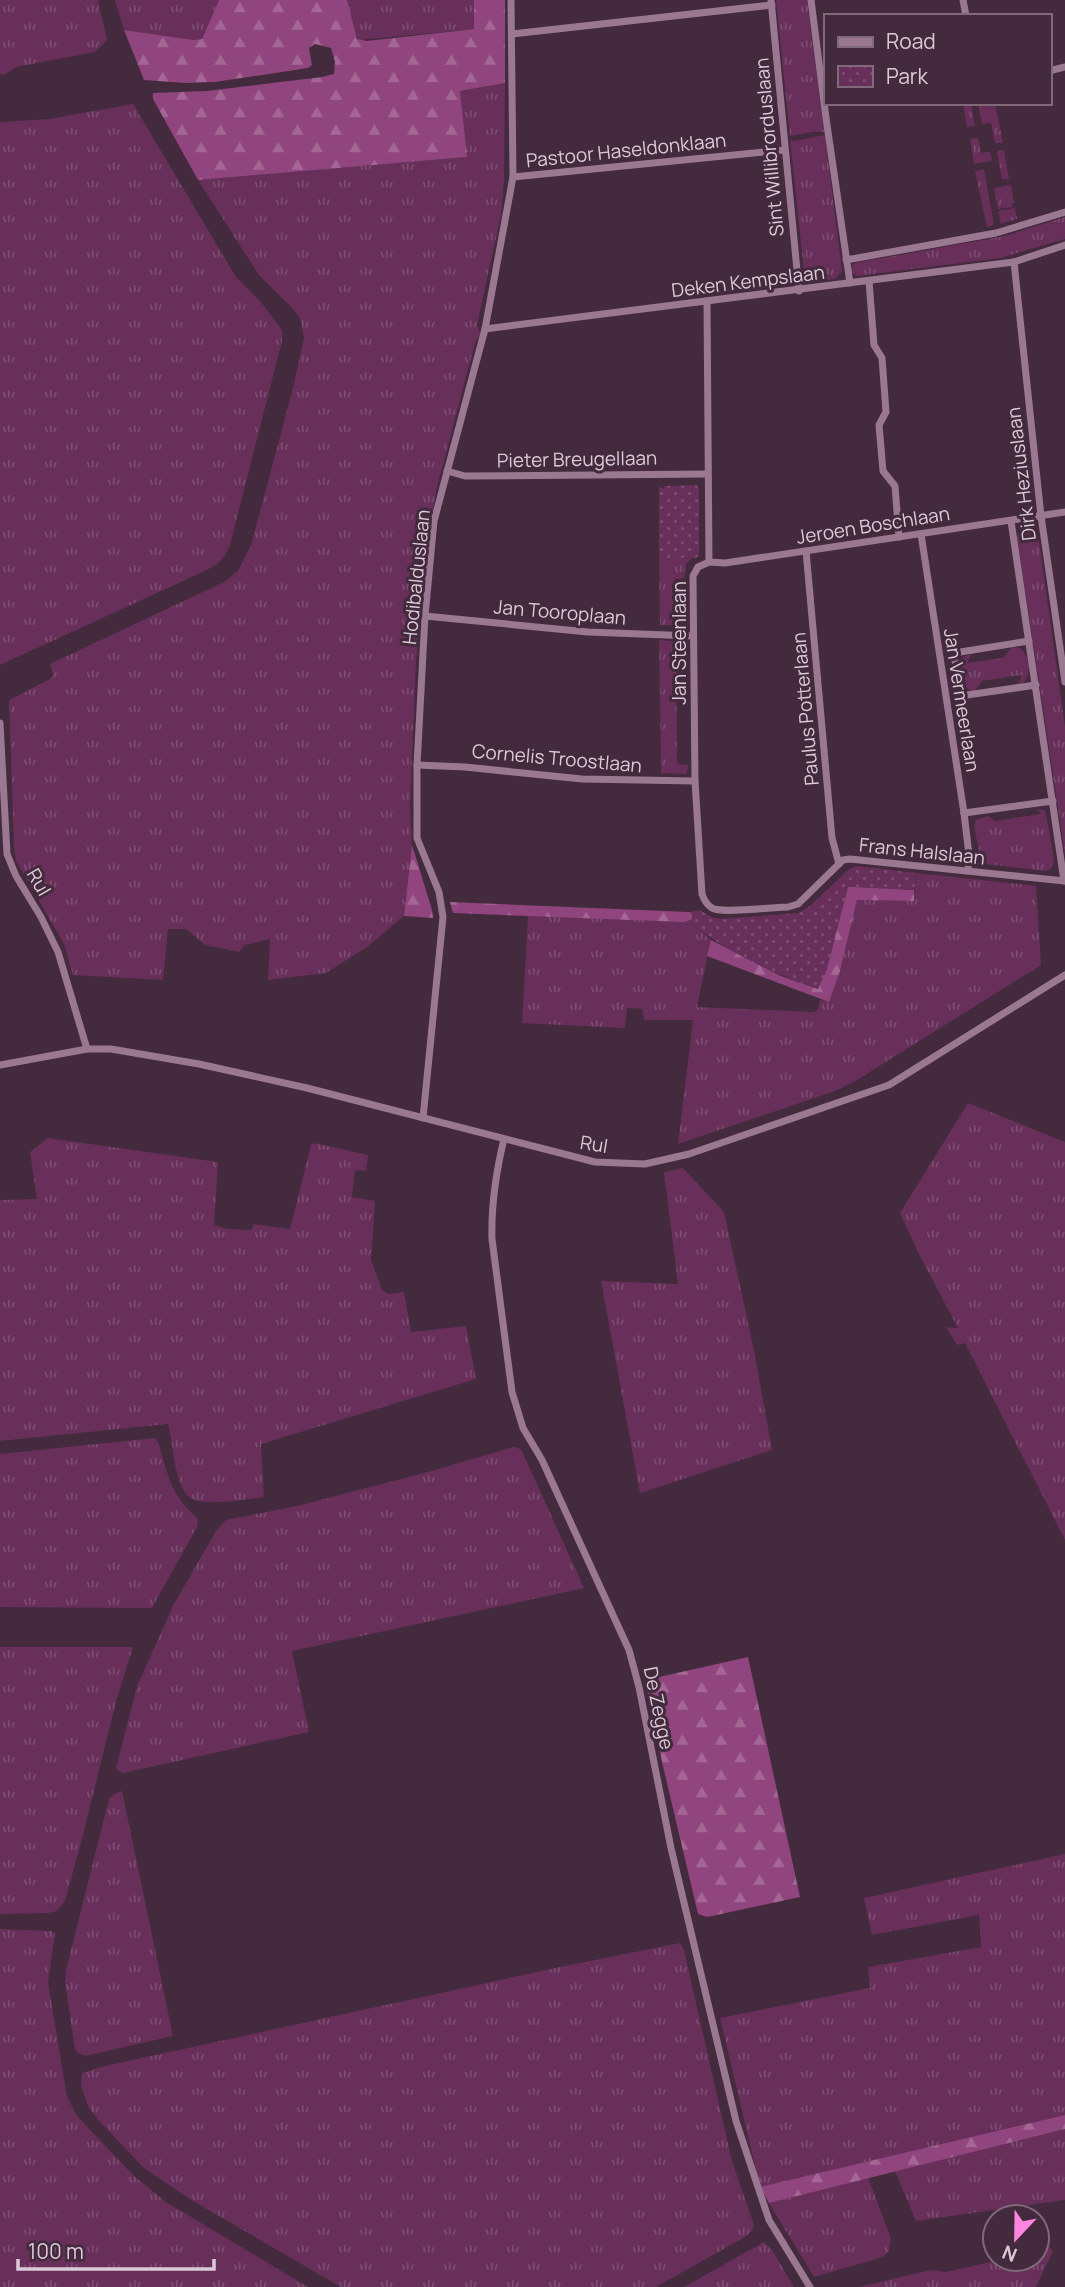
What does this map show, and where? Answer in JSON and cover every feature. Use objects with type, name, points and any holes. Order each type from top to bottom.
[{"type":"street","name":"Hodibalduslaan","points":[[423,1118],[443,917],[439,892],[417,838],[417,765],[425,616],[434,521],[485,329],[513,177],[511,0]]},
{"type":"street","points":[[811,0],[824,97]]},
{"type":"street","points":[[512,34],[772,3]]},
{"type":"street","name":"Sint Willibrorduslaan","points":[[772,3],[799,291]]},
{"type":"street","points":[[825,105],[850,284]]},
{"type":"street","name":"Pastoor Haseldonklaan","points":[[513,177],[784,150]]},
{"type":"street","name":"Deken Kempslaan","points":[[846,260],[999,232],[1065,212]]},
{"type":"street","name":"Deken Kempslaan","points":[[485,329],[1014,262],[1065,245]]},
{"type":"street","name":"Dirk Heziuslaan","points":[[1014,262],[1041,516],[1065,682]]},
{"type":"street","points":[[869,281],[874,345],[882,358],[883,371],[886,412],[879,425],[883,471],[895,486],[899,537]]},
{"type":"street","name":"Jan Steenlaan","points":[[706,302],[709,562],[698,567],[692,576],[695,782],[702,894],[710,907]]},
{"type":"street","name":"Pieter Breugellaan","points":[[447,471],[465,476],[707,474]]},
{"type":"street","name":"Jeroen Boschlaan","points":[[709,562],[725,563],[1065,512]]},
{"type":"street","name":"Dirk Heziuslaan","points":[[1012,521],[1065,881]]},
{"type":"street","name":"Jan Vermeerlaan","points":[[921,534],[964,813],[968,871]]},
{"type":"street","name":"Paulus Potterlaan","points":[[806,551],[832,838],[839,864]]},
{"type":"street","name":"Jan Tooroplaan","points":[[425,616],[587,632],[693,636]]},
{"type":"street","points":[[1030,641],[954,653],[960,696],[1036,685]]},
{"type":"street","name":"Rul","points":[[0,723],[7,854],[16,876],[58,951],[87,1049]]},
{"type":"street","name":"Cornelis Troostlaan","points":[[417,765],[464,766],[582,779],[695,782]]},
{"type":"street","points":[[964,813],[1053,801]]},
{"type":"street","name":"Frans Halslaan","points":[[710,907],[723,911],[798,904],[839,864],[850,859],[1065,881]]},
{"type":"street","name":"Rul","points":[[0,1065],[87,1049],[111,1049],[199,1064],[307,1088],[595,1163],[645,1164],[689,1154],[889,1085],[1065,975]]},
{"type":"street","name":"De Zegge","points":[[504,1139],[495,1178],[491,1216],[512,1392],[523,1428],[542,1460],[629,1650],[639,1687],[671,1848],[736,2121],[769,2220],[810,2287]]},
{"type":"green space","points":[[0,0],[98,0],[107,40],[95,52],[16,67],[4,75],[0,74]]},
{"type":"green space","points":[[115,0],[219,0],[202,39],[194,40],[124,30]]},
{"type":"green space","points":[[219,0],[347,0],[357,39],[367,41],[474,29],[474,0],[505,0],[505,83],[460,91],[467,157],[198,180],[153,99],[153,93],[207,91],[334,74],[335,62],[331,48],[315,44],[309,48],[312,65],[308,68],[215,82],[144,80],[124,30],[202,39]]},
{"type":"green space","points":[[347,0],[474,0],[474,29],[359,40],[355,34]]},
{"type":"green space","points":[[776,0],[807,0],[824,132],[790,136]]},
{"type":"green space","points":[[505,83],[501,215],[477,325],[480,334],[475,343],[436,491],[426,549],[416,662],[410,807],[412,845],[404,916],[367,947],[326,973],[268,980],[270,939],[245,945],[239,952],[205,945],[186,929],[168,929],[163,980],[73,975],[64,944],[16,861],[9,700],[50,679],[53,675],[50,664],[224,582],[238,571],[251,545],[304,338],[300,318],[259,275],[198,180],[466,157],[460,91]]},
{"type":"green space","points":[[133,104],[236,277],[261,302],[282,330],[282,341],[230,545],[220,561],[203,572],[0,665],[0,122],[49,119]]},
{"type":"green space","points":[[963,105],[971,105],[975,126],[967,127]]},
{"type":"green space","points":[[978,105],[995,105],[1003,143],[995,143],[991,123],[982,124]]},
{"type":"green space","points":[[825,135],[842,271],[836,278],[814,281],[804,272],[790,139],[794,141]]},
{"type":"green space","points":[[978,138],[981,153],[990,152],[991,161],[974,164],[970,139]]},
{"type":"green space","points":[[1004,150],[1009,179],[1002,179],[997,152]]},
{"type":"green space","points":[[984,169],[994,225],[987,227],[975,171]]},
{"type":"green space","points":[[1011,185],[1014,203],[1012,207],[998,209],[994,188]]},
{"type":"green space","points":[[1015,208],[1017,219],[1001,224],[998,211]]},
{"type":"green space","points":[[1065,217],[1065,239],[1000,258],[857,276],[851,272],[855,263],[1005,236]]},
{"type":"green space","points":[[697,485],[699,556],[659,560],[659,486],[664,488]]},
{"type":"green space","points":[[1029,527],[1038,535],[1065,726],[1065,854],[1017,537],[1020,531]]},
{"type":"green space","points":[[692,558],[686,564],[684,578],[675,579],[676,617],[684,618],[683,622],[678,625],[660,625],[659,560]]},
{"type":"green space","points":[[659,640],[681,642],[687,650],[676,650],[677,764],[689,765],[686,774],[661,773]]},
{"type":"green space","points":[[1012,647],[1020,648],[1028,660],[1028,675],[1023,683],[1018,684],[1022,675],[982,681],[974,692],[962,686],[958,664],[963,657],[971,654],[967,663],[1003,658]]},
{"type":"green space","points":[[1037,809],[1046,813],[1054,860],[1052,868],[1046,871],[986,864],[981,861],[974,826],[976,820],[988,816],[995,821],[1041,814]]},
{"type":"green space","points":[[412,845],[432,910],[433,918],[404,916]]},
{"type":"green space","points":[[857,866],[917,873],[914,890],[848,887],[827,969],[818,989],[750,961],[688,921],[692,919],[689,912],[700,910],[711,917],[721,919],[798,913],[809,907],[849,869]]},
{"type":"green space","points":[[917,873],[1036,886],[1041,965],[835,1091],[678,1144],[693,1020],[644,1020],[642,1009],[627,1008],[625,1028],[522,1023],[528,916],[688,921],[711,940],[697,1007],[813,1012],[818,1010],[820,1000],[829,1001],[840,971],[857,900],[913,901]]},
{"type":"green space","points":[[848,887],[914,890],[914,901],[857,900],[840,971],[829,1002],[707,956],[711,940],[781,976],[818,989]]},
{"type":"green space","points":[[450,902],[689,912],[692,914],[692,920],[683,922],[453,913]]},
{"type":"green space","points":[[968,1103],[1065,1142],[1065,1540],[965,1343],[957,1345],[946,1327],[958,1328],[900,1213]]},
{"type":"green space","points":[[48,1138],[218,1162],[214,1225],[228,1229],[251,1230],[254,1224],[290,1229],[311,1145],[314,1143],[368,1155],[366,1171],[355,1170],[352,1197],[375,1201],[371,1260],[382,1290],[388,1294],[404,1292],[411,1332],[466,1326],[476,1379],[261,1444],[264,1497],[203,1502],[187,1495],[178,1475],[168,1424],[0,1441],[0,1200],[37,1199],[30,1152]]},
{"type":"green space","points":[[683,1168],[724,1212],[754,1350],[772,1450],[640,1493],[601,1281],[678,1284],[664,1172]]},
{"type":"green space","points":[[155,1438],[177,1494],[198,1519],[197,1527],[152,1608],[0,1607],[0,1454]]},
{"type":"green space","points":[[513,1447],[521,1449],[584,1588],[292,1651],[309,1732],[123,1773],[118,1771],[116,1768],[137,1686],[174,1604],[216,1531],[226,1520],[297,1506]]},
{"type":"green space","points":[[0,1647],[133,1647],[117,1698],[65,1901],[57,1911],[49,1913],[0,1914]]},
{"type":"green space","points":[[748,1657],[800,1897],[707,1917],[698,1914],[646,1685],[650,1680],[659,1677]]},
{"type":"green space","points":[[122,1791],[173,2036],[85,2056],[75,2049],[65,1982],[66,1970],[109,1799]]},
{"type":"green space","points":[[1065,1854],[1065,2115],[760,2187],[720,2018],[870,1988],[868,1967],[981,1947],[979,1915],[872,1935],[864,1898]]},
{"type":"green space","points":[[0,1929],[55,1933],[48,1982],[67,2097],[77,2116],[135,2177],[166,2202],[308,2287],[0,2287]]},
{"type":"green space","points":[[680,1943],[684,1950],[732,2161],[754,2225],[745,2237],[656,2287],[341,2287],[193,2201],[144,2168],[89,2108],[81,2086],[82,2073],[105,2066]]},
{"type":"green space","points":[[1065,2115],[1065,2129],[769,2203],[760,2187]]},
{"type":"green space","points":[[1065,2129],[1065,2200],[1044,2203],[981,2203],[981,2212],[916,2221],[895,2171]]},
{"type":"green space","points":[[868,2177],[891,2239],[889,2251],[883,2257],[814,2277],[769,2203]]},
{"type":"green space","points":[[764,2242],[772,2250],[794,2287],[684,2287]]},
{"type":"green space","points":[[981,2264],[981,2273],[1043,2273],[1036,2287],[859,2287],[930,2270],[946,2272]]}]
